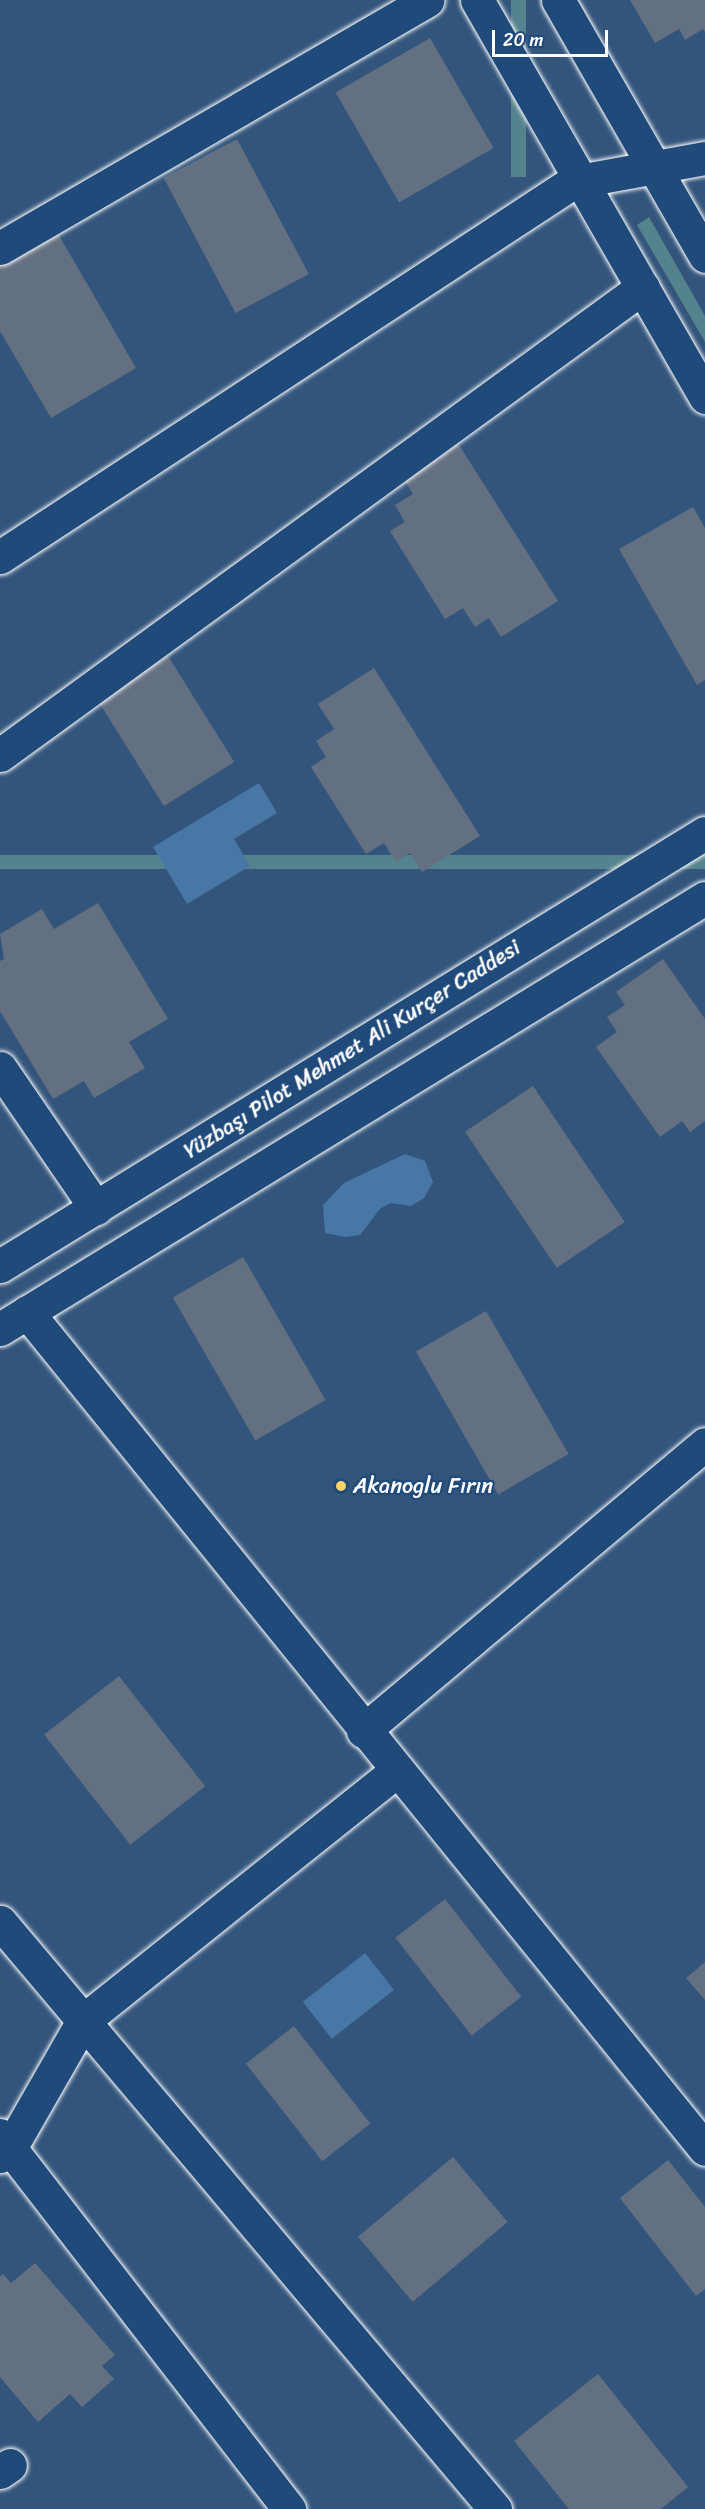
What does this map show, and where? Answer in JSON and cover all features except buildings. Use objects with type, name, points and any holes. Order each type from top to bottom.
[{"type":"street","points":[[0,248],[427,0]]},
{"type":"street","points":[[477,0],[583,180],[705,397]]},
{"type":"street","points":[[558,0],[705,256]]},
{"type":"street","points":[[0,557],[573,182],[705,158]]},
{"type":"street","points":[[0,755],[643,287]]},
{"type":"street","name":"Yüzbaşı Pilot Mehmet Ali Kurçer Caddesi","points":[[0,1266],[705,833]]},
{"type":"street","points":[[705,898],[14,1320],[363,1731],[705,2149]]},
{"type":"street","points":[[0,1068],[96,1208]]},
{"type":"street","points":[[363,1731],[705,1444]]},
{"type":"street","points":[[289,2509],[3,2147],[83,2021],[396,1772]]},
{"type":"street","points":[[0,1922],[495,2509]]},
{"type":"green space","points":[[511,0],[526,0],[526,177],[511,177]]},
{"type":"green space","points":[[649,217],[705,316],[705,342],[637,225]]},
{"type":"green space","points":[[0,855],[705,855],[705,869],[0,869]]},
{"type":"water","points":[[259,783],[277,813],[234,839],[250,866],[187,904],[153,847]]},
{"type":"water","points":[[405,1154],[425,1161],[433,1182],[424,1198],[411,1206],[391,1203],[380,1209],[360,1235],[345,1237],[325,1233],[323,1205],[344,1183]]},
{"type":"water","points":[[365,1953],[394,1990],[332,2039],[303,2002]]},
{"type":"place","name":"Akanoglu Fırın","points":[[341,1486]]}]
